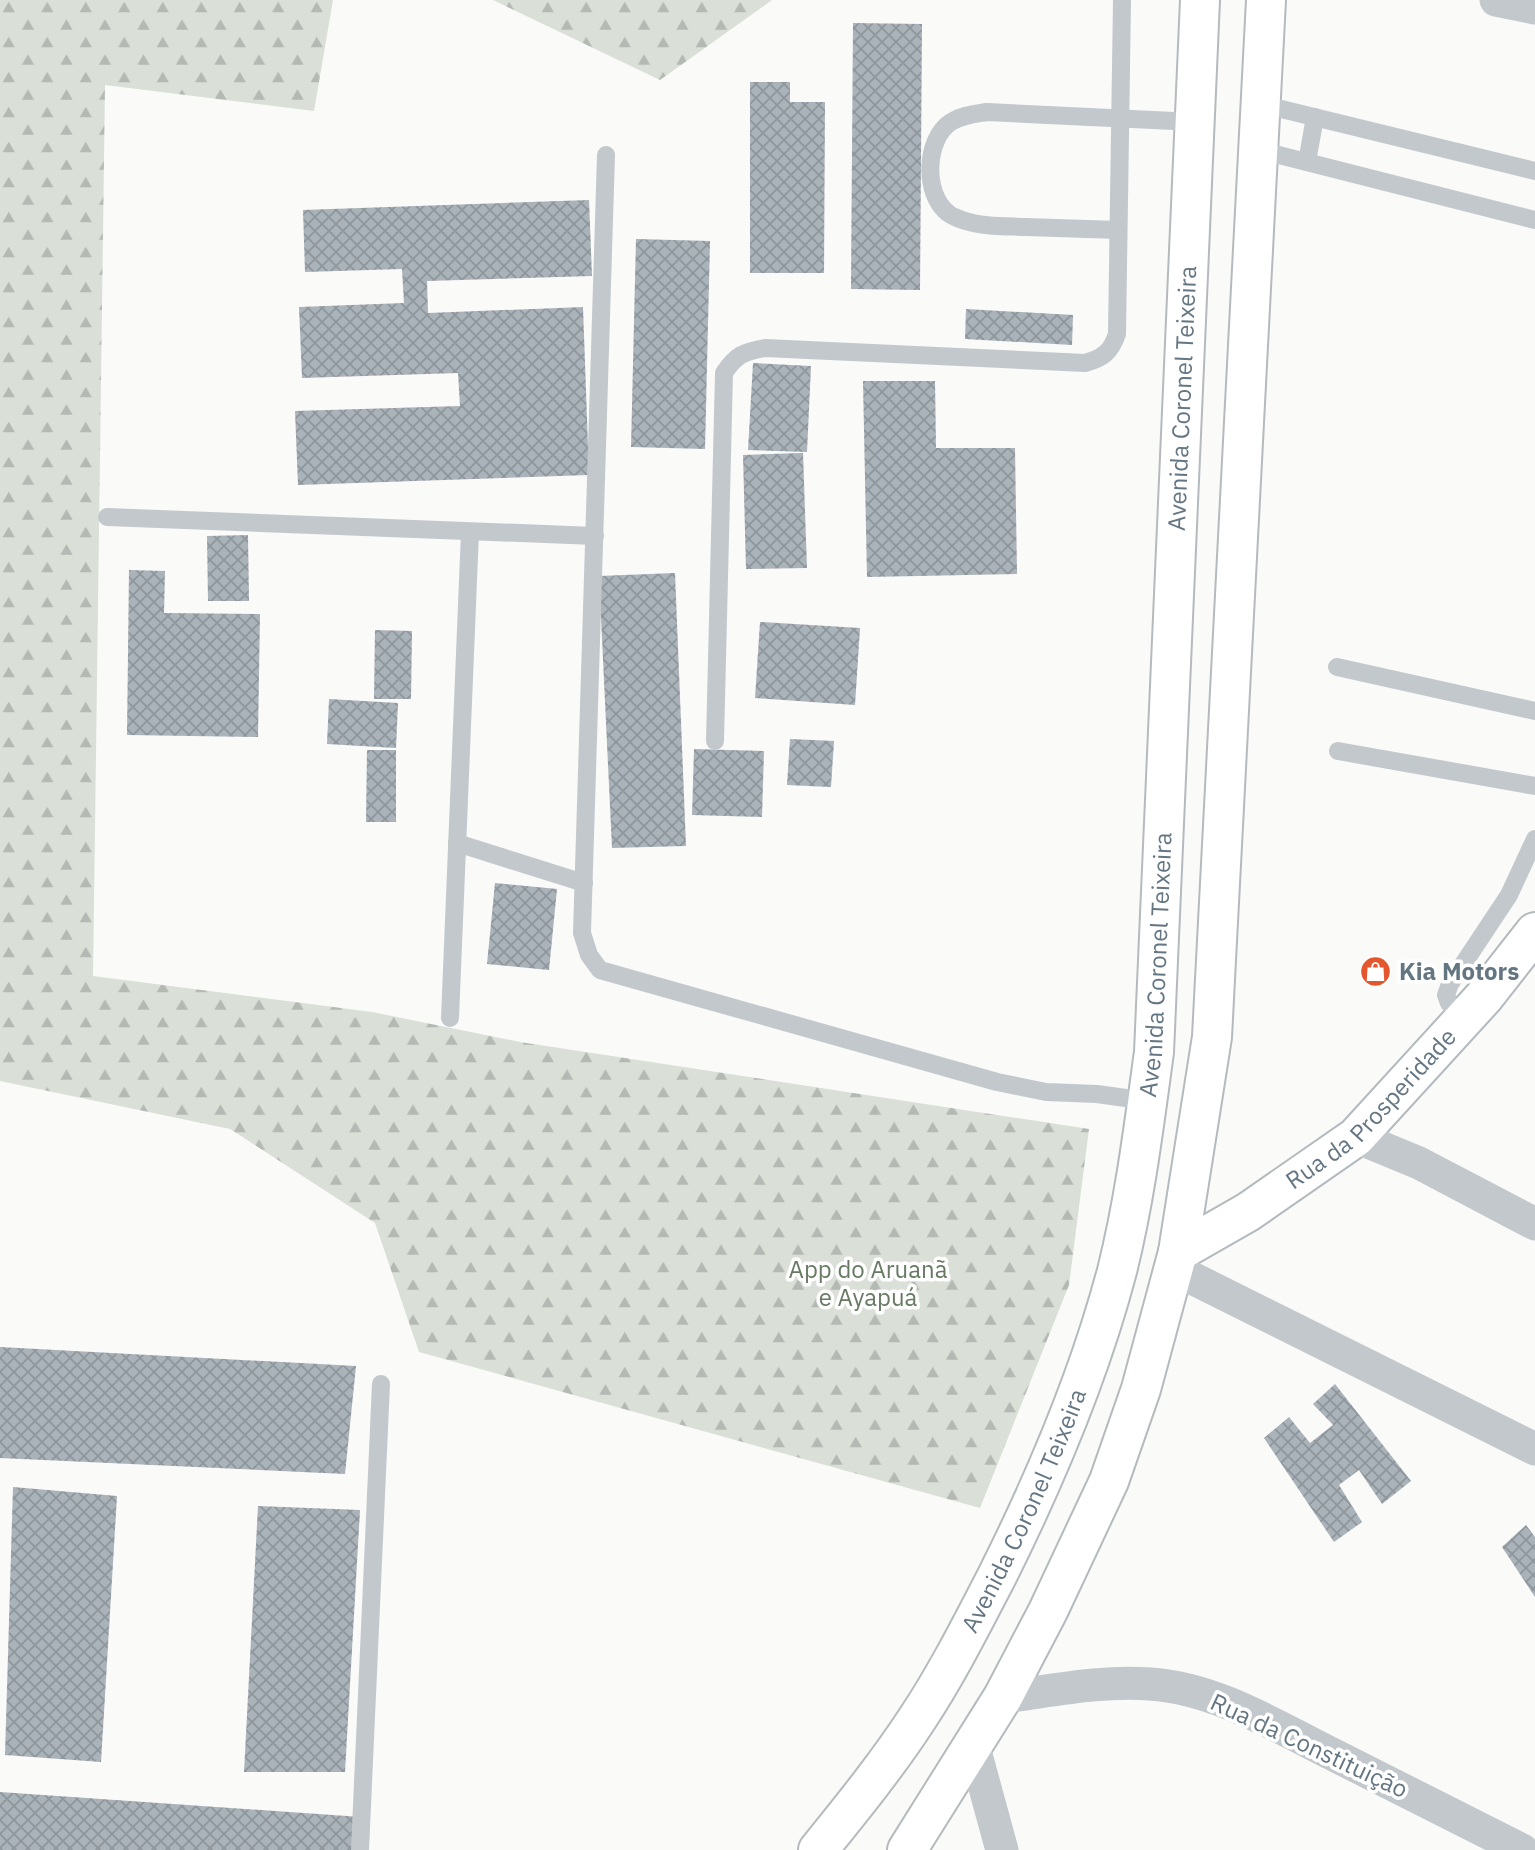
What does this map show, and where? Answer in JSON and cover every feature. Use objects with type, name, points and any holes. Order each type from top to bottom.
[{"type":"main road","name":"Avenida Coronel Teixeira","points":[[818,1850],[918,1718],[975,1618],[1034,1504],[1077,1399],[1116,1272],[1136,1184],[1154,1038],[1200,0]]},
{"type":"main road","points":[[906,1850],[1003,1697],[1048,1611],[1110,1481],[1141,1389],[1176,1261],[1212,1037],[1266,0]]},
{"type":"main road","name":"Rua da Prosperidade","points":[[1176,1261],[1356,1137],[1465,1017],[1535,932]]},
{"type":"street","points":[[1496,0],[1535,8]]},
{"type":"street","points":[[1356,1137],[1419,1163],[1535,1224]]},
{"type":"street","points":[[1176,1261],[1535,1449]]},
{"type":"street","name":"Rua da Constituição","points":[[1003,1697],[1113,1684],[1151,1684],[1188,1690],[1229,1704],[1272,1724],[1522,1850]]},
{"type":"street","points":[[973,1744],[1002,1850]]},
{"type":"lane","points":[[715,741],[724,373],[734,358],[765,348],[1085,363],[1101,358],[1112,348],[1116,334],[1122,0]]},
{"type":"lane","points":[[1261,104],[1535,171]]},
{"type":"lane","points":[[1118,230],[986,225],[947,213],[935,195],[930,173],[931,153],[937,135],[951,122],[969,114],[987,113],[1195,122]]},
{"type":"lane","points":[[1307,162],[1315,117]]},
{"type":"lane","points":[[1259,150],[1535,220]]},
{"type":"lane","points":[[606,155],[582,933],[589,955],[600,970],[997,1082],[1046,1092],[1097,1094],[1147,1101]]},
{"type":"lane","points":[[107,517],[595,537]]},
{"type":"lane","points":[[450,1018],[470,532]]},
{"type":"lane","points":[[1337,667],[1535,711]]},
{"type":"lane","points":[[1338,751],[1535,786]]},
{"type":"lane","points":[[1465,1017],[1449,1003],[1446,996],[1450,984],[1509,895],[1535,839]]},
{"type":"lane","points":[[457,843],[584,883]]},
{"type":"lane","points":[[360,1850],[381,1384]]},
{"type":"green space","name":"App do Aruanã e Ayapuá","points":[[0,0],[333,0],[314,111],[105,85],[93,976],[372,1012],[520,1042],[1089,1129],[1069,1285],[980,1508],[419,1352],[375,1223],[230,1129],[0,1081]]},
{"type":"green space","points":[[493,0],[772,0],[660,80]]},
{"type":"building","points":[[853,23],[922,24],[920,290],[851,289]]},
{"type":"building","points":[[750,82],[790,82],[790,102],[825,102],[824,273],[750,273]]},
{"type":"building","points":[[589,200],[592,276],[427,281],[428,313],[583,307],[589,475],[298,485],[295,411],[460,406],[458,373],[302,378],[299,307],[404,303],[402,269],[305,272],[303,210]]},
{"type":"building","points":[[636,239],[710,241],[705,449],[631,447]]},
{"type":"building","points":[[966,309],[1073,315],[1072,345],[965,339]]},
{"type":"building","points":[[753,363],[811,366],[807,452],[748,450]]},
{"type":"building","points":[[863,381],[935,381],[936,448],[1015,448],[1017,574],[867,577]]},
{"type":"building","points":[[803,453],[807,568],[746,569],[743,455]]},
{"type":"building","points":[[248,535],[249,601],[208,601],[207,536]]},
{"type":"building","points":[[129,570],[165,571],[164,613],[260,614],[258,737],[127,735]]},
{"type":"building","points":[[675,573],[686,846],[612,848],[599,576]]},
{"type":"building","points":[[760,622],[860,628],[855,705],[755,698]]},
{"type":"building","points":[[375,630],[412,631],[411,699],[374,699]]},
{"type":"building","points":[[329,699],[398,703],[396,748],[327,744]]},
{"type":"building","points":[[790,739],[834,741],[831,787],[787,785]]},
{"type":"building","points":[[694,749],[764,751],[762,817],[692,815]]},
{"type":"building","points":[[367,750],[396,750],[396,822],[366,822]]},
{"type":"building","points":[[495,883],[557,889],[549,970],[487,964]]},
{"type":"building","points":[[0,1347],[356,1366],[345,1474],[0,1458]]},
{"type":"building","points":[[1335,1384],[1411,1481],[1382,1504],[1359,1470],[1339,1485],[1362,1522],[1334,1542],[1264,1438],[1289,1417],[1310,1443],[1333,1425],[1313,1404]]},
{"type":"building","points":[[13,1487],[117,1496],[101,1762],[5,1755]]},
{"type":"building","points":[[258,1506],[360,1510],[345,1772],[244,1772]]},
{"type":"building","points":[[1526,1525],[1535,1537],[1535,1597],[1502,1547]]},
{"type":"building","points":[[0,1792],[361,1817],[358,1850],[0,1850]]},
{"type":"place","name":"Kia Motors","points":[[1376,972]]}]
